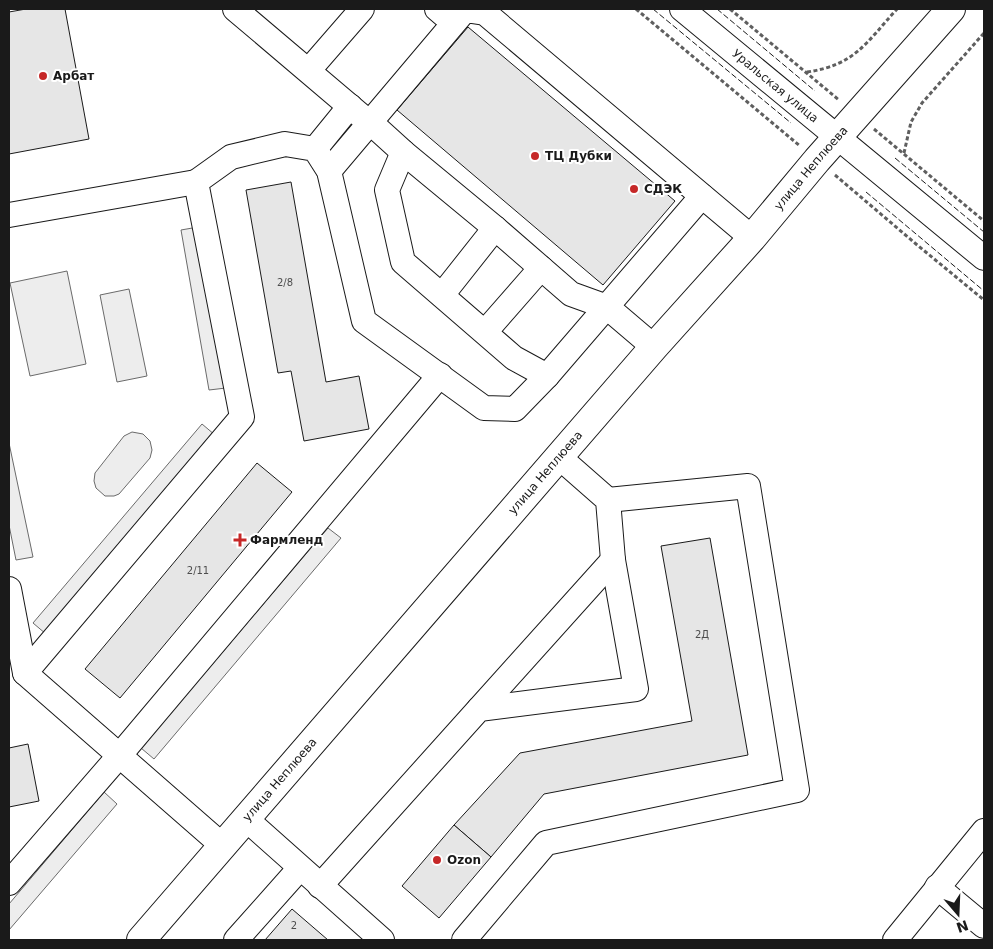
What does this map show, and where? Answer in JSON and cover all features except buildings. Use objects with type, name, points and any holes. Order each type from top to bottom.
[{"type":"main road","name":"улица Неплюева","points":[[141,940],[654,347],[752,238],[951,9]]},
{"type":"street","points":[[235,9],[571,294],[607,307],[654,347]]},
{"type":"street","points":[[309,70],[362,9]]},
{"type":"street","name":"Уральская улица","points":[[682,9],[984,258]]},
{"type":"street","points":[[9,215],[196,182],[231,157],[285,144],[315,149],[361,115],[465,10],[485,13],[752,238]]},
{"type":"street","points":[[329,171],[361,115]]},
{"type":"street","points":[[315,149],[329,171],[364,321],[484,408],[515,410],[548,376],[702,196]]},
{"type":"street","points":[[403,152],[388,190],[403,262],[514,358],[548,376]]},
{"type":"street","points":[[25,673],[242,417],[196,182]]},
{"type":"street","points":[[442,296],[495,228]]},
{"type":"street","points":[[485,332],[541,268]]},
{"type":"street","points":[[9,883],[119,756],[440,375]]},
{"type":"street","points":[[479,709],[636,688],[613,560],[608,500],[559,457]]},
{"type":"street","points":[[464,940],[546,843],[797,790],[748,486],[608,500]]},
{"type":"street","points":[[320,886],[613,560]]},
{"type":"street","points":[[9,589],[25,673],[223,846]]},
{"type":"street","points":[[246,819],[382,940]]},
{"type":"street","points":[[895,940],[984,831]]},
{"type":"street","points":[[236,940],[300,868]]},
{"type":"street","points":[[937,887],[984,926]]},
{"type":"path","points":[[806,72],[823,70],[845,62],[861,49],[897,9]]},
{"type":"path","points":[[904,154],[911,122],[922,103],[984,33]]},
{"type":"shaded area","points":[[198,227],[226,388],[209,390],[181,230]]},
{"type":"shaded area","points":[[67,271],[86,364],[30,376],[10,283]]},
{"type":"shaded area","points":[[129,289],[147,376],[117,382],[100,295]]},
{"type":"shaded area","points":[[202,424],[215,435],[46,634],[33,623]]},
{"type":"shaded area","points":[[132,432],[143,434],[150,441],[152,450],[150,458],[119,494],[105,496],[96,488],[94,481],[95,473],[124,436]]},
{"type":"shaded area","points":[[9,443],[33,557],[16,560],[9,525]]},
{"type":"shaded area","points":[[328,528],[341,538],[154,759],[141,748]]},
{"type":"shaded area","points":[[104,792],[117,804],[9,930],[9,904]]},
{"type":"fence","points":[[653,9],[791,123]]},
{"type":"fence","points":[[717,9],[815,91]]},
{"type":"fence","points":[[895,158],[984,232]]},
{"type":"fence","points":[[866,192],[984,291]]},
{"type":"place","name":"Арбат","points":[[43,76]]},
{"type":"place","name":"ТЦ Дубки","points":[[535,156]]},
{"type":"place","name":"СДЭК","points":[[634,189]]},
{"type":"place","name":"Фармленд","points":[[240,540]]},
{"type":"place","name":"Ozon","points":[[437,860]]}]
